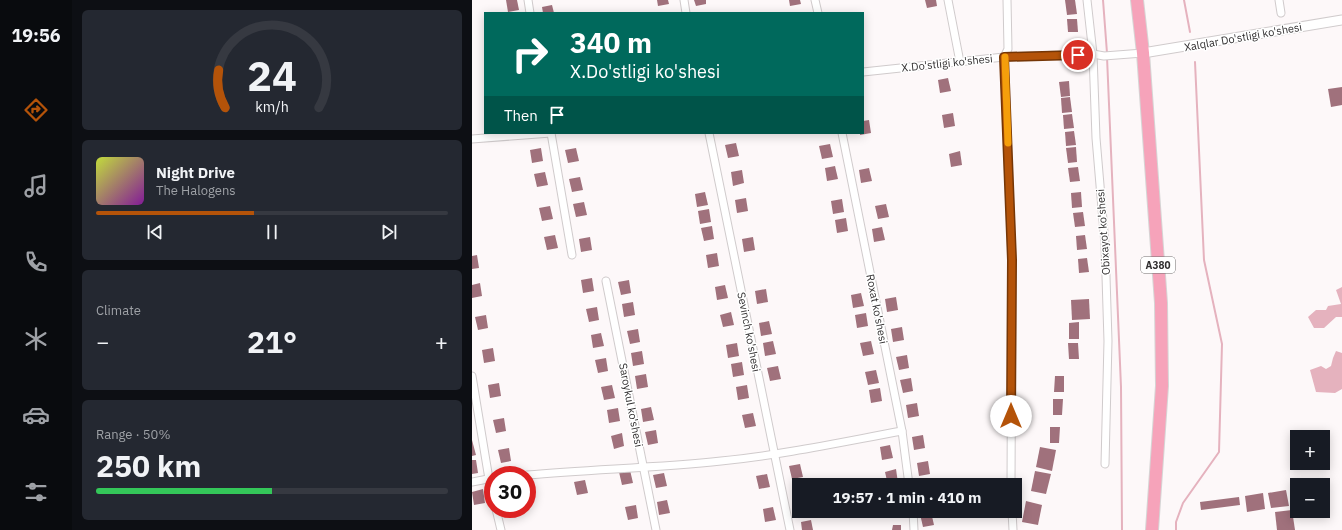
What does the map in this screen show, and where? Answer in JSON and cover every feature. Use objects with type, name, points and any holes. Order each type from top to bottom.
[{"type":"highway","name":"A380","points":[[1137,0],[1143,53],[1161,303],[1162,401],[1152,530]]},
{"type":"street","points":[[528,0],[530,12]]},
{"type":"street","points":[[684,0],[686,12]]},
{"type":"street","points":[[815,0],[818,12]]},
{"type":"street","points":[[948,0],[960,62]]},
{"type":"street","points":[[1007,0],[1008,49],[1004,57],[1012,260],[1012,478]]},
{"type":"street","name":"Obixayot ko'shesi","points":[[1087,0],[1093,54],[1096,138],[1104,244],[1107,313],[1108,341],[1105,464]]},
{"type":"street","points":[[1279,0],[1281,13]]},
{"type":"street","name":"Xalqlar Do'stligi ko'shesi","points":[[1143,53],[1342,20]]},
{"type":"street","name":"X.Do'stligi ko'shesi","points":[[864,72],[1004,57],[1093,54],[1104,56],[1143,53]]},
{"type":"street","points":[[472,139],[538,134]]},
{"type":"street","points":[[551,134],[572,255]]},
{"type":"street","name":"Sevinch ko'shesi","points":[[709,134],[790,530]]},
{"type":"street","name":"Roxat ko'shesi","points":[[842,134],[902,431],[908,478]]},
{"type":"street","name":"Saroykul ko'shesi","points":[[606,281],[656,530]]},
{"type":"street","points":[[472,376],[489,466]]},
{"type":"street","points":[[536,474],[643,468],[722,461],[774,454],[902,431]]},
{"type":"street","points":[[472,482],[484,480]]},
{"type":"street","points":[[498,518],[501,530]]},
{"type":"street","points":[[913,518],[914,530]]},
{"type":"street","points":[[1012,518],[1013,530]]},
{"type":"shaded area","points":[[1342,287],[1342,317],[1336,317],[1324,328],[1314,328],[1308,317],[1316,310],[1326,310],[1328,306],[1341,304],[1336,290]]},
{"type":"shaded area","points":[[1336,351],[1342,353],[1342,389],[1335,393],[1316,392],[1310,370],[1321,366],[1326,369],[1331,366]]},
{"type":"building","points":[[506,0],[517,0],[519,10],[508,12]]},
{"type":"building","points":[[657,0],[668,0],[669,4],[658,6]]},
{"type":"building","points":[[694,0],[706,0],[706,4],[696,6]]},
{"type":"building","points":[[789,0],[800,0],[801,4],[790,6]]},
{"type":"building","points":[[925,0],[936,0],[937,6],[927,8]]},
{"type":"building","points":[[1065,0],[1075,0],[1077,14],[1067,15]]},
{"type":"building","points":[[552,5],[554,12],[543,12],[542,7]]},
{"type":"building","points":[[1067,19],[1077,19],[1078,32],[1068,32]]},
{"type":"building","points":[[948,78],[951,91],[940,93],[938,80]]},
{"type":"building","points":[[1069,81],[1070,96],[1061,97],[1059,82]]},
{"type":"building","points":[[1342,87],[1342,105],[1331,107],[1328,89]]},
{"type":"building","points":[[1070,97],[1072,112],[1062,113],[1061,98]]},
{"type":"building","points":[[953,113],[955,126],[944,128],[942,115]]},
{"type":"building","points":[[1072,114],[1074,128],[1064,129],[1063,115]]},
{"type":"building","points":[[869,120],[871,133],[860,135],[864,134],[864,121]]},
{"type":"building","points":[[1074,131],[1076,145],[1066,146],[1065,132]]},
{"type":"building","points":[[736,143],[739,156],[728,158],[725,145]]},
{"type":"building","points":[[830,144],[833,157],[822,159],[819,146]]},
{"type":"building","points":[[1076,147],[1077,162],[1068,163],[1066,148]]},
{"type":"building","points":[[541,148],[543,161],[532,163],[530,150]]},
{"type":"building","points":[[576,148],[579,161],[568,163],[565,150]]},
{"type":"building","points":[[960,151],[962,165],[951,167],[949,154]]},
{"type":"building","points":[[835,166],[838,179],[827,181],[825,168]]},
{"type":"building","points":[[1078,167],[1080,181],[1070,182],[1068,168]]},
{"type":"building","points":[[869,168],[872,181],[861,183],[859,170]]},
{"type":"building","points":[[742,170],[744,183],[733,186],[731,172]]},
{"type":"building","points":[[545,172],[548,185],[537,187],[534,174]]},
{"type":"building","points":[[580,177],[583,190],[572,192],[569,179]]},
{"type":"building","points":[[705,192],[708,205],[697,207],[695,194]]},
{"type":"building","points":[[1081,192],[1082,207],[1072,208],[1071,193]]},
{"type":"building","points":[[746,198],[748,211],[737,213],[735,200]]},
{"type":"building","points":[[842,199],[844,212],[833,214],[831,201]]},
{"type":"building","points":[[584,202],[587,215],[576,217],[573,204]]},
{"type":"building","points":[[886,204],[889,217],[878,219],[875,206]]},
{"type":"building","points":[[550,206],[553,219],[542,221],[539,208]]},
{"type":"building","points":[[709,209],[711,222],[700,224],[698,211]]},
{"type":"building","points":[[1083,212],[1085,226],[1075,227],[1073,213]]},
{"type":"building","points":[[846,218],[848,231],[837,233],[835,220]]},
{"type":"building","points":[[712,226],[714,239],[704,241],[701,228]]},
{"type":"building","points":[[882,227],[885,240],[874,242],[872,229]]},
{"type":"building","points":[[555,235],[558,248],[547,250],[544,237]]},
{"type":"building","points":[[1085,235],[1087,249],[1077,250],[1076,236]]},
{"type":"building","points":[[590,237],[592,250],[581,252],[579,239]]},
{"type":"building","points":[[753,237],[755,250],[744,252],[742,239]]},
{"type":"building","points":[[717,253],[719,266],[708,268],[706,255]]},
{"type":"building","points":[[477,255],[479,268],[472,269],[472,256]]},
{"type":"building","points":[[1087,258],[1089,272],[1079,273],[1078,259]]},
{"type":"building","points":[[592,278],[594,291],[583,293],[581,280]]},
{"type":"building","points":[[629,280],[631,293],[621,295],[618,282]]},
{"type":"building","points":[[480,283],[482,296],[472,298],[472,285]]},
{"type":"building","points":[[725,285],[728,298],[717,300],[715,287]]},
{"type":"building","points":[[766,289],[768,302],[757,304],[755,291]]},
{"type":"building","points":[[861,293],[864,306],[853,308],[851,295]]},
{"type":"building","points":[[896,297],[898,310],[887,312],[885,299]]},
{"type":"building","points":[[1089,299],[1090,319],[1072,320],[1071,300]]},
{"type":"building","points":[[633,302],[635,315],[624,317],[622,304]]},
{"type":"building","points":[[597,307],[599,320],[589,322],[586,309]]},
{"type":"building","points":[[731,312],[734,325],[723,327],[720,315]]},
{"type":"building","points":[[866,313],[868,326],[857,328],[855,315]]},
{"type":"building","points":[[486,315],[488,328],[478,330],[475,317]]},
{"type":"building","points":[[769,321],[772,334],[761,336],[759,323]]},
{"type":"building","points":[[1079,322],[1079,339],[1069,339],[1069,323]]},
{"type":"building","points":[[902,327],[904,340],[893,342],[891,329]]},
{"type":"building","points":[[638,329],[640,342],[630,344],[627,331]]},
{"type":"building","points":[[601,333],[604,346],[593,348],[591,335]]},
{"type":"building","points":[[773,341],[776,354],[765,356],[763,343]]},
{"type":"building","points":[[871,341],[874,354],[863,356],[860,343]]},
{"type":"building","points":[[737,343],[739,356],[728,358],[726,345]]},
{"type":"building","points":[[1068,343],[1078,343],[1079,359],[1069,359]]},
{"type":"building","points":[[493,348],[495,361],[484,363],[482,350]]},
{"type":"building","points":[[642,351],[644,364],[633,366],[631,353]]},
{"type":"building","points":[[907,355],[909,368],[899,370],[896,357]]},
{"type":"building","points":[[606,358],[608,371],[598,373],[595,360]]},
{"type":"building","points":[[742,362],[744,375],[733,377],[731,364]]},
{"type":"building","points":[[778,366],[781,379],[770,381],[767,368]]},
{"type":"building","points":[[876,370],[879,383],[868,385],[865,372]]},
{"type":"building","points":[[646,374],[648,387],[637,389],[635,376]]},
{"type":"building","points":[[1055,376],[1064,376],[1064,392],[1054,392]]},
{"type":"building","points":[[911,378],[913,391],[903,393],[900,380]]},
{"type":"building","points":[[499,383],[501,396],[490,398],[488,385]]},
{"type":"building","points":[[612,385],[615,398],[604,400],[601,387]]},
{"type":"building","points":[[747,385],[749,398],[738,400],[736,387]]},
{"type":"building","points":[[880,388],[882,401],[871,403],[869,390]]},
{"type":"building","points":[[1053,399],[1063,399],[1062,415],[1053,415]]},
{"type":"building","points":[[917,403],[919,416],[908,418],[906,405]]},
{"type":"building","points":[[651,407],[654,420],[643,422],[641,409]]},
{"type":"building","points":[[618,408],[620,421],[609,423],[607,410]]},
{"type":"building","points":[[753,413],[756,426],[745,428],[742,415]]},
{"type":"building","points":[[504,418],[506,431],[496,433],[493,420]]},
{"type":"building","points":[[1050,427],[1060,427],[1059,443],[1050,443]]},
{"type":"building","points":[[656,430],[658,443],[648,445],[645,432]]},
{"type":"building","points":[[622,433],[624,446],[614,449],[611,436]]},
{"type":"building","points":[[923,435],[925,448],[914,450],[912,437]]},
{"type":"building","points":[[472,440],[476,455],[472,456]]},
{"type":"building","points":[[890,445],[893,458],[882,460],[880,447]]},
{"type":"building","points":[[1040,447],[1056,450],[1052,471],[1036,467]]},
{"type":"building","points":[[509,448],[511,461],[501,463],[498,450]]},
{"type":"building","points":[[472,460],[476,460],[478,473],[472,474]]},
{"type":"building","points":[[928,461],[930,474],[919,476],[917,463]]},
{"type":"building","points":[[800,464],[803,477],[792,479],[789,466]]},
{"type":"building","points":[[896,469],[897,478],[886,478],[885,472]]},
{"type":"building","points":[[630,470],[633,483],[622,485],[619,472]]},
{"type":"building","points":[[1035,471],[1051,474],[1046,494],[1031,491]]},
{"type":"building","points":[[664,473],[667,486],[656,488],[653,475]]},
{"type":"building","points":[[767,474],[770,487],[759,489],[756,476]]},
{"type":"building","points":[[585,480],[588,493],[577,495],[574,482]]},
{"type":"building","points":[[483,489],[484,503],[474,505],[472,492]]},
{"type":"building","points":[[1286,490],[1289,506],[1271,508],[1268,493]]},
{"type":"building","points":[[1263,493],[1265,509],[1247,512],[1245,496]]},
{"type":"building","points":[[1239,497],[1240,505],[1201,510],[1200,502]]},
{"type":"building","points":[[667,500],[670,513],[659,515],[657,502]]},
{"type":"building","points":[[1026,501],[1042,505],[1038,525],[1022,522]]},
{"type":"building","points":[[636,505],[638,518],[628,520],[625,507]]},
{"type":"building","points":[[773,507],[776,520],[765,522],[763,509]]},
{"type":"building","points":[[1290,510],[1290,518],[1293,518],[1295,530],[1277,530],[1275,512]]},
{"type":"building","points":[[921,518],[932,518],[934,525],[923,527]]},
{"type":"building","points":[[811,520],[813,530],[802,530],[801,522]]},
{"type":"building","points":[[893,525],[901,525],[901,530],[892,530]]},
{"type":"waterway","points":[[1103,0],[1107,53]]},
{"type":"waterway","points":[[1184,0],[1190,32]]},
{"type":"waterway","points":[[1107,57],[1121,387],[1122,530]]},
{"type":"waterway","points":[[1176,530],[1176,522],[1183,503],[1219,452],[1222,344],[1204,260],[1195,62]]},
{"type":"slow traffic","points":[[1005,57],[1008,143]]},
{"type":"route","points":[[1011,416],[1012,260],[1004,57],[1078,55]]}]
